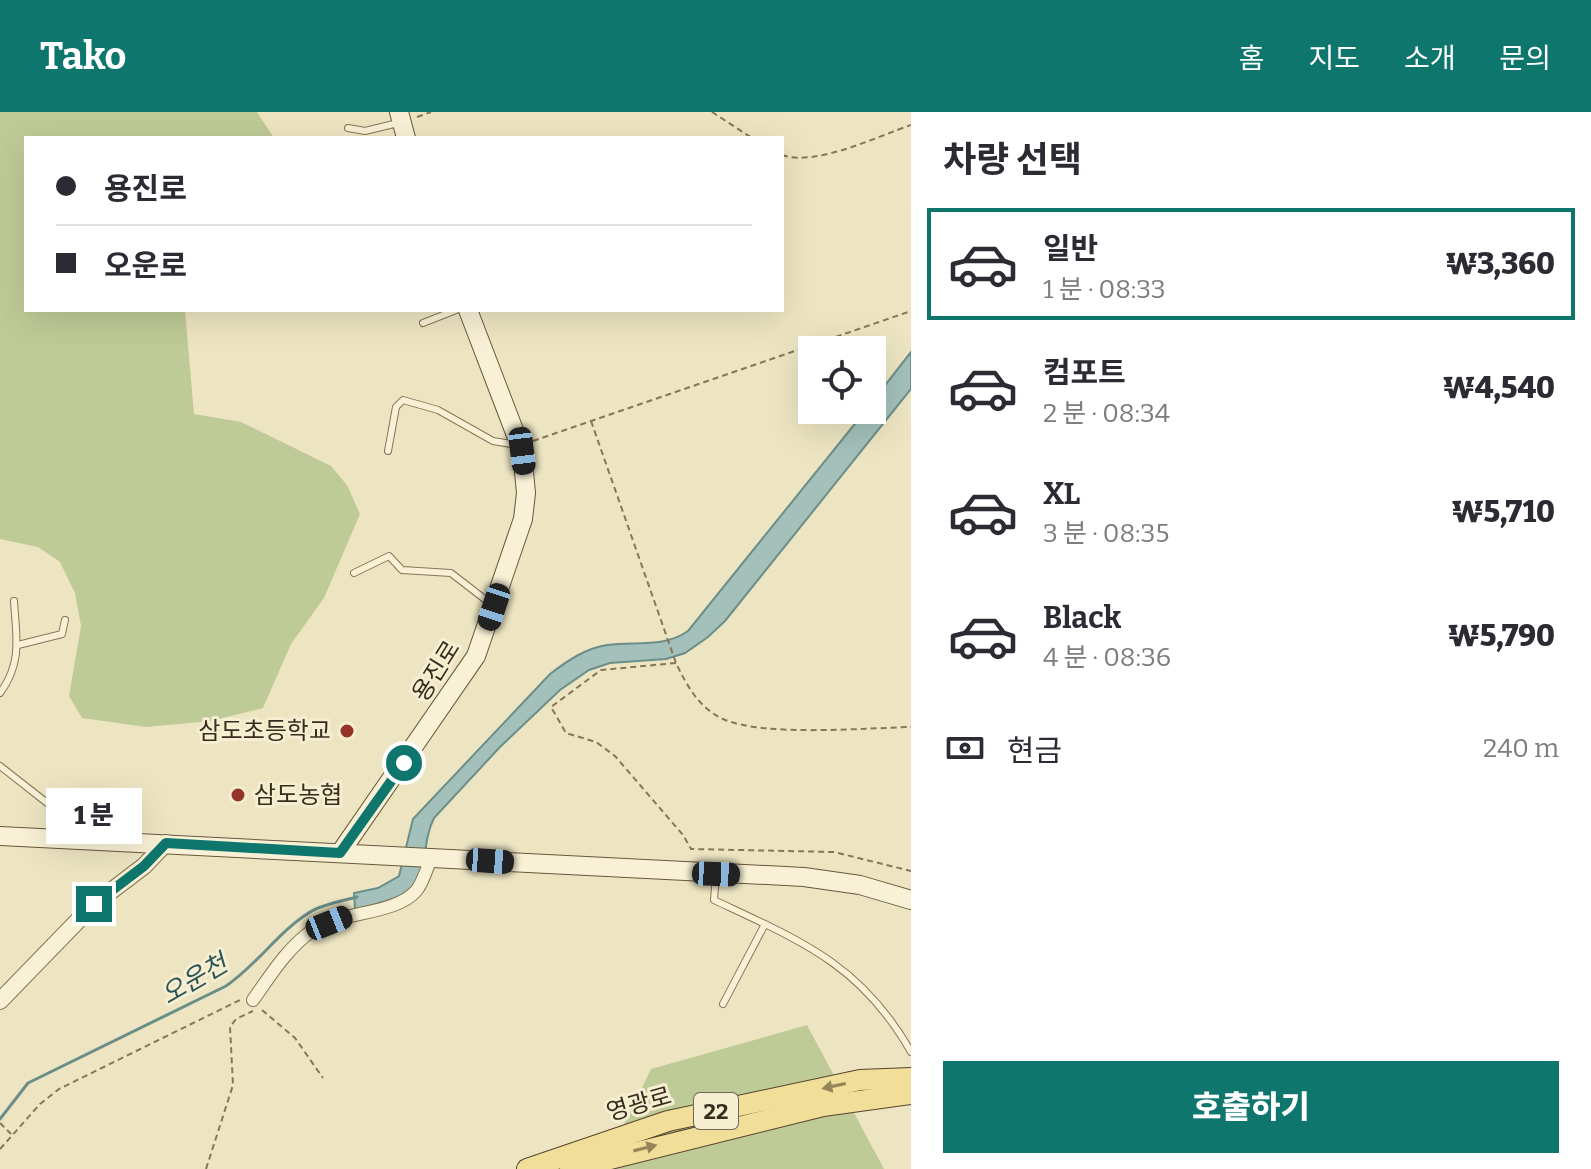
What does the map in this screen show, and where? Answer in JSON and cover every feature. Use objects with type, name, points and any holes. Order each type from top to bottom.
[{"type":"main road","name":"용진로","points":[[340,853],[462,679],[482,642],[525,507],[521,445],[469,312]]},
{"type":"main road","points":[[0,836],[833,881],[911,900]]},
{"type":"main road","name":"영광로","points":[[527,1169],[668,1121],[860,1080],[911,1078]]},
{"type":"main road","name":"영광로","points":[[570,1169],[675,1140],[823,1106],[911,1094]]},
{"type":"street","points":[[0,1001],[94,904],[144,866],[166,843]]},
{"type":"street","points":[[253,1000],[282,960],[313,929],[405,901],[418,890],[431,858]]},
{"type":"lane","points":[[348,128],[365,131],[402,124]]},
{"type":"lane","points":[[423,323],[451,312]]},
{"type":"lane","points":[[388,451],[396,407],[403,400],[438,410],[503,445],[521,445]]},
{"type":"lane","points":[[354,573],[389,556],[402,570],[435,570],[460,577],[494,607]]},
{"type":"lane","points":[[0,693],[14,669],[18,645],[14,601]]},
{"type":"lane","points":[[18,645],[62,634],[65,620]]},
{"type":"lane","points":[[0,766],[51,806],[62,839]]},
{"type":"lane","points":[[716,874],[714,900],[765,924],[850,973],[887,1016],[911,1052]]},
{"type":"lane","points":[[723,1004],[765,924]]},
{"type":"path","points":[[712,112],[749,136]]},
{"type":"path","points":[[784,156],[798,159],[822,154],[911,125]]},
{"type":"path","points":[[521,445],[911,311]]},
{"type":"path","points":[[591,421],[675,662],[697,699],[712,712],[733,723],[780,728],[911,727]]},
{"type":"path","points":[[675,662],[601,670],[551,707],[566,733],[596,742],[615,756],[683,835],[691,849],[834,852],[911,871]]},
{"type":"path","points":[[0,1149],[11,1134],[59,1089],[223,1005],[242,999],[253,1000]]},
{"type":"path","points":[[206,1169],[233,1085],[229,1036],[236,1019],[260,1008],[295,1038],[323,1078]]},
{"type":"path","points":[[0,1123],[11,1134]]},
{"type":"green space","points":[[0,112],[257,112],[273,136],[24,136],[24,312],[185,312],[194,414],[241,422],[331,466],[347,485],[360,514],[324,598],[291,644],[263,708],[211,721],[146,727],[82,718],[69,696],[81,626],[75,593],[60,562],[38,547],[0,539]]},
{"type":"green space","points":[[807,1025],[884,1169],[602,1169],[651,1069]]},
{"type":"water","points":[[911,352],[911,389],[886,420],[886,384]]},
{"type":"water","points":[[855,424],[883,424],[725,621],[708,637],[685,653],[666,659],[610,663],[589,670],[560,690],[500,747],[434,818],[421,874],[415,884],[398,896],[355,909],[354,893],[378,888],[399,876],[413,819],[550,674],[592,649],[659,642],[688,631]]},
{"type":"waterway","name":"오운천","points":[[0,1119],[28,1083],[226,986],[310,912],[357,897]]},
{"type":"place","name":"삼도초등학교","points":[[347,731]]},
{"type":"place","name":"삼도농협","points":[[238,795]]},
{"type":"route","points":[[94,904],[144,866],[166,843],[340,853],[404,763]]}]
